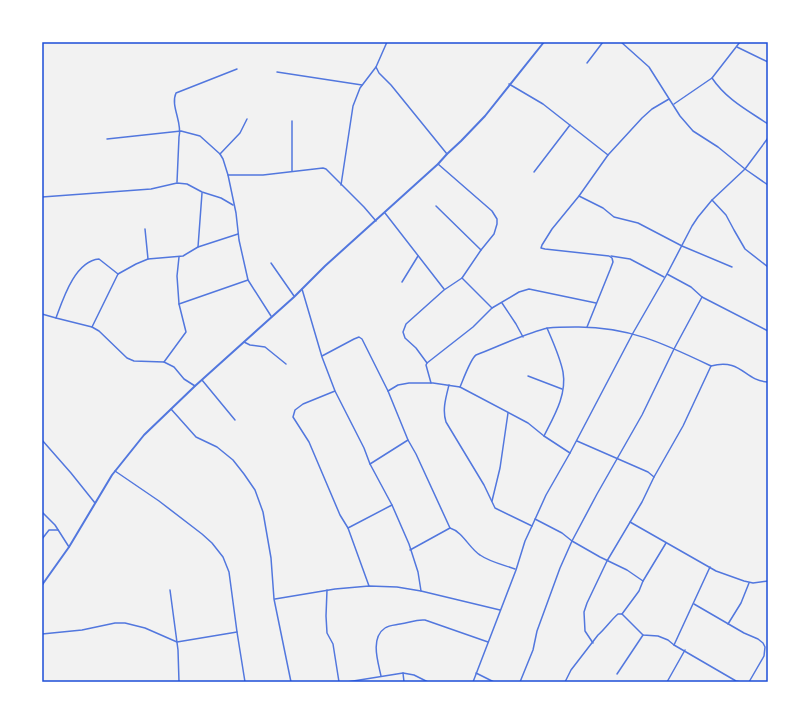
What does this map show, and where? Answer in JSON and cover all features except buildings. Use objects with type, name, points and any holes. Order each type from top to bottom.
[{"type":"street","points":[[341,184],[353,106],[362,85],[376,67],[387,42]]},
{"type":"street","points":[[42,585],[69,547],[115,471],[144,435],[195,386],[438,164],[474,128],[544,42]]},
{"type":"street","points":[[587,64],[603,42]]},
{"type":"street","points":[[621,42],[648,67],[668,99],[693,131],[768,185]]},
{"type":"street","points":[[673,105],[712,78],[740,42]]},
{"type":"street","points":[[737,47],[768,62]]},
{"type":"street","points":[[376,67],[379,73],[391,85],[447,154]]},
{"type":"street","points":[[177,183],[179,137],[181,131],[174,100],[176,93],[237,69]]},
{"type":"street","points":[[277,72],[362,85]]},
{"type":"street","points":[[712,78],[720,90],[768,124]]},
{"type":"street","points":[[509,84],[543,104],[608,155]]},
{"type":"street","points":[[664,277],[630,259],[541,248],[552,229],[579,196],[608,155],[642,118],[652,109],[668,99]]},
{"type":"street","points":[[220,154],[240,133],[247,119]]},
{"type":"street","points":[[292,121],[292,171]]},
{"type":"street","points":[[534,172],[570,125]]},
{"type":"street","points":[[107,139],[181,131],[200,136],[220,154],[228,175],[233,205],[236,213],[238,234],[248,280],[271,316]]},
{"type":"street","points":[[473,682],[516,570],[525,540],[546,495],[577,441],[633,333],[667,274],[692,226],[712,200],[745,169],[768,138]]},
{"type":"street","points":[[431,383],[426,365],[427,363],[416,348],[405,338],[403,329],[406,324],[444,290],[462,278],[494,234],[497,224],[496,216],[484,203],[438,164]]},
{"type":"street","points":[[228,175],[263,175],[323,168],[326,169],[364,207],[376,221]]},
{"type":"street","points":[[42,197],[151,189],[177,183],[187,184],[202,192],[221,198],[233,205]]},
{"type":"street","points":[[198,247],[202,192]]},
{"type":"street","points":[[579,196],[603,208],[614,217],[638,223],[682,246],[732,267]]},
{"type":"street","points":[[712,200],[726,215],[745,249],[768,267]]},
{"type":"street","points":[[436,206],[481,250]]},
{"type":"street","points":[[385,213],[444,290]]},
{"type":"street","points":[[145,228],[148,259]]},
{"type":"street","points":[[92,327],[118,274],[148,259],[184,256],[198,247],[238,234]]},
{"type":"street","points":[[164,362],[186,332],[179,304],[177,276],[179,256]]},
{"type":"street","points":[[402,282],[418,256]]},
{"type":"street","points":[[587,327],[613,262],[612,258],[609,256]]},
{"type":"street","points":[[56,318],[74,277],[84,265],[94,259],[99,259],[118,274]]},
{"type":"street","points":[[271,263],[294,297]]},
{"type":"street","points":[[667,274],[691,287],[702,297],[768,331]]},
{"type":"street","points":[[462,278],[492,308]]},
{"type":"street","points":[[179,304],[248,280]]},
{"type":"street","points":[[302,289],[322,357],[370,464],[392,505],[418,572],[421,591]]},
{"type":"street","points":[[427,363],[473,327],[492,308],[519,292],[529,289],[596,303]]},
{"type":"street","points":[[520,682],[560,568],[572,541],[642,415],[674,349],[702,297]]},
{"type":"street","points":[[502,303],[523,337]]},
{"type":"street","points":[[42,314],[92,327],[99,331],[127,358],[134,361],[164,362],[174,366],[184,378],[195,386]]},
{"type":"street","points":[[460,387],[473,357],[547,328],[587,327],[614,329],[633,333],[712,366],[722,363],[733,365],[757,380],[768,382]]},
{"type":"street","points":[[544,436],[559,406],[563,374],[562,366],[547,328]]},
{"type":"street","points":[[322,357],[359,337],[363,341],[388,391],[408,440],[450,528],[455,530],[483,557],[516,570]]},
{"type":"street","points":[[244,342],[250,345],[265,347],[286,364]]},
{"type":"street","points":[[593,643],[585,631],[584,612],[587,603],[607,561],[642,502],[654,477],[683,426],[712,366]]},
{"type":"street","points":[[528,376],[562,389]]},
{"type":"street","points":[[202,380],[235,420]]},
{"type":"street","points":[[388,391],[398,385],[409,383],[431,383],[460,387],[528,423],[544,436],[570,453]]},
{"type":"street","points":[[449,385],[443,415],[477,472],[495,508],[500,512],[511,515],[532,526]]},
{"type":"street","points":[[336,391],[303,404],[295,410],[293,417],[309,442],[340,515],[348,528],[369,586]]},
{"type":"street","points":[[171,409],[196,437],[217,447],[233,460],[255,490],[263,512],[270,546],[274,579],[274,599],[291,682]]},
{"type":"street","points":[[492,502],[500,468],[508,412]]},
{"type":"street","points":[[42,440],[96,504]]},
{"type":"street","points":[[370,464],[408,440]]},
{"type":"street","points":[[577,441],[648,472],[654,477]]},
{"type":"street","points":[[115,471],[153,497],[202,534],[218,549],[223,557],[229,572],[237,632],[246,682]]},
{"type":"street","points":[[348,528],[392,505]]},
{"type":"street","points":[[42,512],[58,530],[69,547]]},
{"type":"street","points":[[535,519],[562,533],[572,541],[607,561],[627,570],[643,581]]},
{"type":"street","points":[[630,522],[710,567],[734,578],[749,582],[768,581]]},
{"type":"street","points":[[410,550],[450,528]]},
{"type":"street","points":[[42,539],[49,530],[58,530]]},
{"type":"street","points":[[565,682],[571,670],[598,635],[612,619],[618,614],[622,614],[634,599],[666,543]]},
{"type":"street","points":[[674,645],[710,567]]},
{"type":"street","points":[[728,624],[741,603],[749,582]]},
{"type":"street","points":[[274,599],[327,590],[369,586],[397,587],[421,591],[500,610]]},
{"type":"street","points":[[170,590],[178,642],[180,682]]},
{"type":"street","points":[[327,590],[327,633],[333,644],[339,682]]},
{"type":"street","points":[[694,604],[763,643],[765,647],[764,656],[749,682]]},
{"type":"street","points":[[622,614],[643,635],[658,636],[668,640],[736,681],[741,682]]},
{"type":"street","points":[[381,676],[376,652],[376,644],[380,632],[389,626],[419,619],[488,642]]},
{"type":"street","points":[[42,634],[62,633],[115,623],[125,623],[152,630],[162,636],[178,642],[237,632]]},
{"type":"street","points":[[617,674],[643,635]]},
{"type":"street","points":[[667,682],[685,650]]},
{"type":"street","points":[[403,673],[404,682]]},
{"type":"street","points":[[347,682],[403,673],[414,675],[428,682]]},
{"type":"street","points":[[476,673],[494,682]]}]
